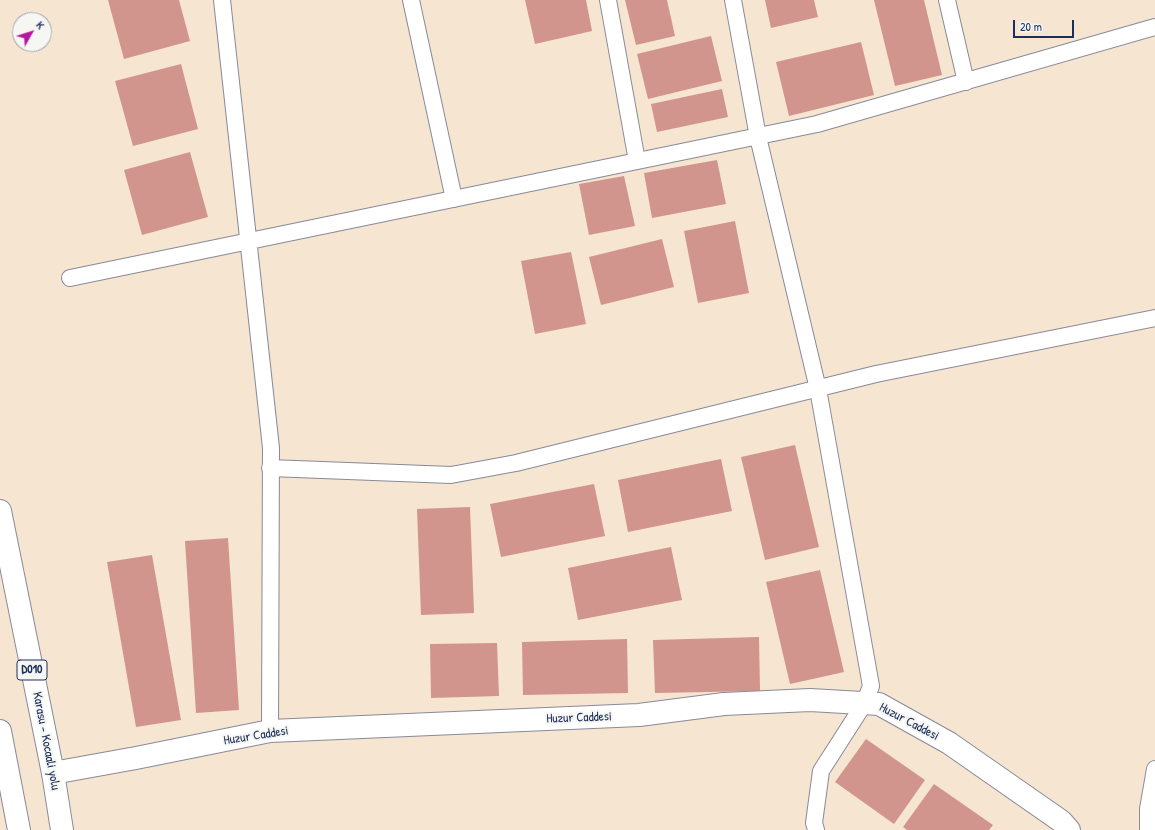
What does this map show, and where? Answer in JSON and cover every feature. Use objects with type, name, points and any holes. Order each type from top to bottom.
[{"type":"main road","name":"Karasu - Kocaali yolu","points":[[0,511],[53,773],[62,830]]},
{"type":"main road","name":"Huzur Caddesi","points":[[53,773],[270,731],[639,715],[724,704],[810,700],[879,704],[949,743],[1061,821],[1069,830]]},
{"type":"main road","points":[[0,731],[3,763],[19,830]]},
{"type":"street","points":[[222,0],[270,448],[270,731]]},
{"type":"street","points":[[411,0],[454,199]]},
{"type":"street","points":[[608,0],[637,161]]},
{"type":"street","points":[[733,0],[758,137],[818,389],[871,686],[864,704],[821,771],[814,822],[816,830]]},
{"type":"street","points":[[947,0],[966,82]]},
{"type":"street","points":[[70,278],[817,124],[1155,27]]},
{"type":"street","points":[[270,468],[451,475],[516,463],[876,374],[1155,318]]},
{"type":"street","points":[[1148,830],[1148,809],[1155,768]]},
{"type":"building","points":[[108,0],[179,0],[190,41],[124,59]]},
{"type":"building","points":[[525,0],[586,0],[592,31],[535,44]]},
{"type":"building","points":[[625,0],[667,0],[675,36],[636,45]]},
{"type":"building","points":[[765,0],[814,0],[818,17],[771,28]]},
{"type":"building","points":[[874,0],[924,0],[942,75],[895,86]]},
{"type":"building","points":[[711,36],[722,81],[648,99],[637,54]]},
{"type":"building","points":[[861,42],[874,95],[789,116],[776,62]]},
{"type":"building","points":[[181,64],[198,129],[133,146],[115,81]]},
{"type":"building","points":[[722,89],[728,117],[657,132],[651,104]]},
{"type":"building","points":[[190,152],[208,217],[142,235],[124,170]]},
{"type":"building","points":[[717,160],[726,204],[652,218],[644,173]]},
{"type":"building","points":[[624,176],[635,226],[589,235],[579,184]]},
{"type":"building","points":[[735,221],[749,293],[698,303],[684,231]]},
{"type":"building","points":[[662,239],[674,287],[601,305],[589,257]]},
{"type":"building","points":[[571,252],[586,324],[535,334],[521,261]]},
{"type":"building","points":[[795,445],[819,547],[765,560],[741,457]]},
{"type":"building","points":[[721,459],[732,511],[628,532],[618,480]]},
{"type":"building","points":[[594,484],[605,536],[501,557],[490,504]]},
{"type":"building","points":[[470,507],[474,613],[421,615],[417,509]]},
{"type":"building","points":[[228,538],[239,710],[196,713],[185,541]]},
{"type":"building","points":[[671,547],[682,600],[578,620],[568,568]]},
{"type":"building","points":[[152,555],[181,720],[136,727],[107,562]]},
{"type":"building","points":[[820,570],[844,672],[790,684],[766,582]]},
{"type":"building","points":[[759,637],[760,691],[655,693],[653,640]]},
{"type":"building","points":[[627,639],[628,693],[523,695],[522,642]]},
{"type":"building","points":[[497,643],[499,696],[431,698],[430,644]]},
{"type":"building","points":[[866,739],[925,780],[894,824],[835,782]]},
{"type":"building","points":[[934,784],[993,825],[989,830],[907,830],[903,827]]}]
